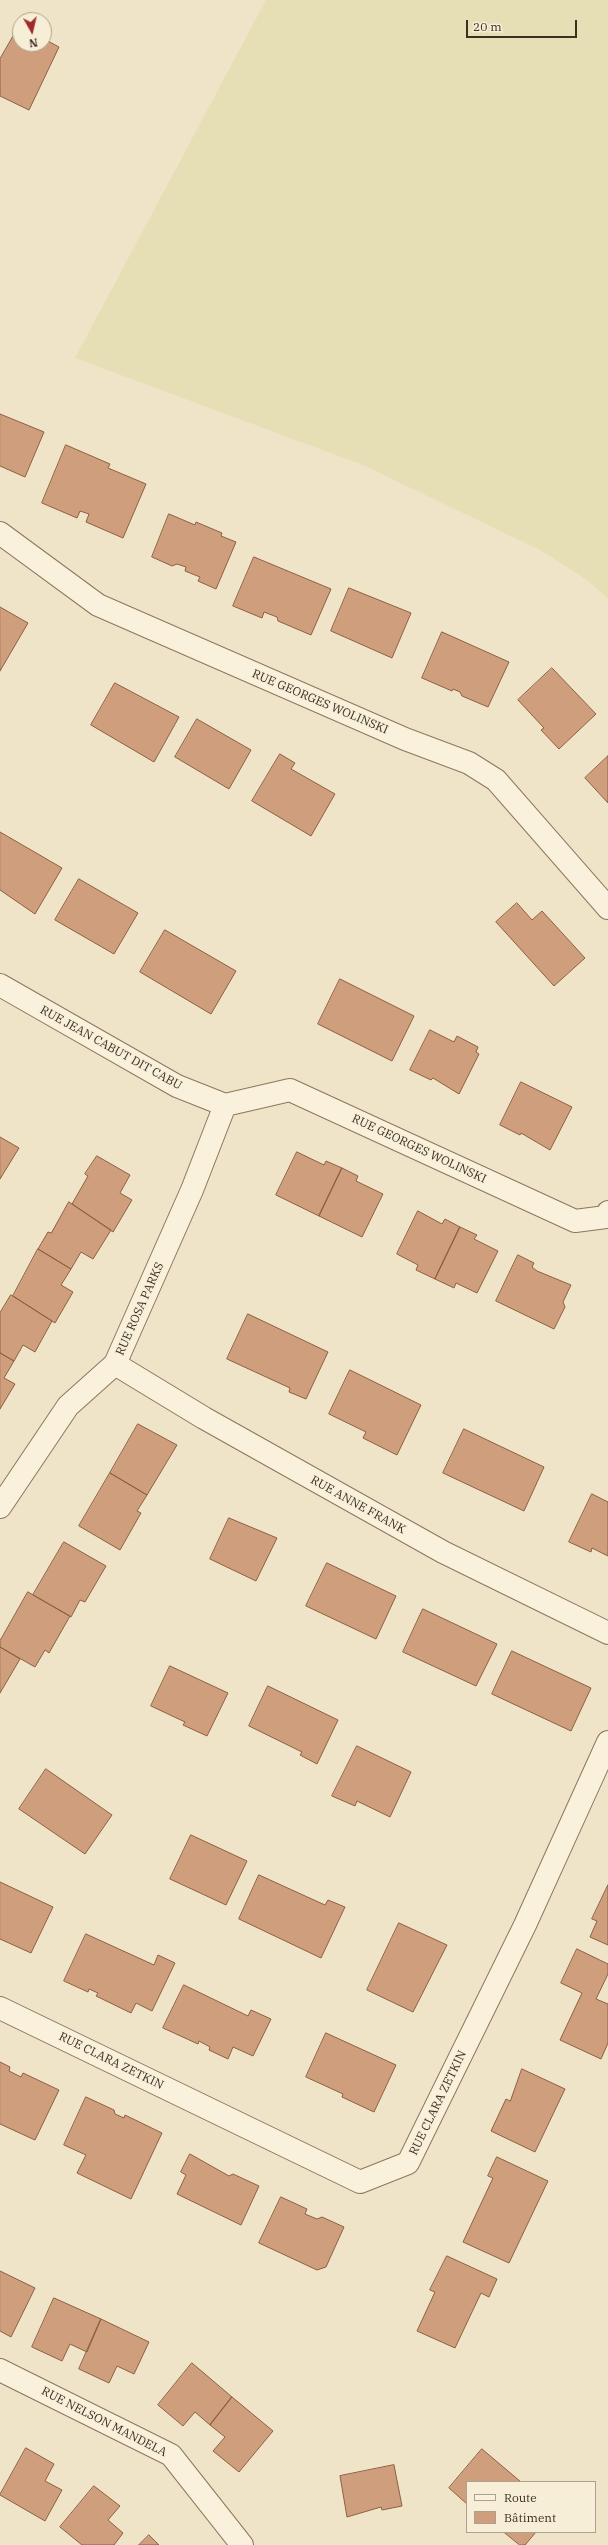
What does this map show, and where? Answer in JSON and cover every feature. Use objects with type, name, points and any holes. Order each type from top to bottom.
[{"type":"street","name":"RUE GEORGES WOLINSKI","points":[[0,533],[98,605],[475,767],[496,780],[608,908]]},
{"type":"street","name":"RUE JEAN CABUT DIT CABU","points":[[0,985],[176,1086],[225,1105]]},
{"type":"street","name":"RUE GEORGES WOLINSKI","points":[[225,1105],[290,1090],[575,1221],[606,1217],[608,1212]]},
{"type":"street","name":"RUE ROSA PARKS","points":[[0,1507],[68,1406],[115,1364],[186,1204],[225,1105]]},
{"type":"street","name":"RUE ANNE FRANK","points":[[115,1364],[204,1418],[443,1552],[608,1633]]},
{"type":"street","name":"RUE CLARA ZETKIN","points":[[0,2008],[360,2182],[408,2164],[525,1925],[608,1742]]},
{"type":"street","name":"RUE NELSON MANDELA","points":[[0,2370],[171,2455],[242,2545]]},
{"type":"shaded area","points":[[266,0],[608,0],[608,599],[587,580],[540,550],[363,465],[75,358]]},
{"type":"building","points":[[12,38],[12,52],[52,52],[52,43],[59,47],[29,110],[0,96],[0,59]]},
{"type":"building","points":[[0,414],[44,432],[25,477],[0,466]]},
{"type":"building","points":[[66,445],[110,464],[108,468],[146,484],[123,538],[86,522],[89,514],[80,511],[77,518],[42,503]]},
{"type":"building","points":[[169,514],[195,525],[196,522],[222,533],[221,536],[236,542],[216,589],[198,581],[200,577],[185,571],[186,567],[177,564],[172,566],[152,557]]},
{"type":"building","points":[[254,557],[331,589],[311,635],[278,621],[277,617],[264,612],[262,618],[233,606]]},
{"type":"building","points":[[349,588],[411,613],[392,658],[331,631]]},
{"type":"building","points":[[0,607],[28,623],[0,671]]},
{"type":"building","points":[[442,632],[509,662],[488,707],[462,696],[460,692],[453,689],[452,691],[422,678]]},
{"type":"building","points":[[552,668],[596,714],[559,749],[541,730],[544,728],[518,700]]},
{"type":"building","points":[[115,683],[179,717],[154,762],[91,725]]},
{"type":"building","points":[[197,719],[251,750],[229,789],[175,757]]},
{"type":"building","points":[[280,754],[295,763],[291,769],[335,794],[311,836],[252,801]]},
{"type":"building","points":[[608,756],[608,803],[585,778]]},
{"type":"building","points":[[0,832],[62,868],[35,914],[0,890]]},
{"type":"building","points":[[79,879],[138,913],[114,954],[55,920]]},
{"type":"building","points":[[517,903],[532,920],[542,911],[585,958],[554,986],[496,922]]},
{"type":"building","points":[[165,930],[236,971],[211,1014],[140,972]]},
{"type":"building","points":[[340,979],[414,1016],[392,1061],[318,1024]]},
{"type":"building","points":[[430,1030],[454,1042],[457,1036],[478,1047],[476,1052],[479,1054],[459,1094],[433,1078],[431,1080],[410,1070]]},
{"type":"building","points":[[521,1082],[572,1107],[550,1150],[521,1133],[520,1135],[500,1125]]},
{"type":"building","points":[[0,1137],[19,1148],[0,1179]]},
{"type":"building","points":[[297,1152],[324,1165],[326,1161],[342,1168],[319,1216],[276,1195]]},
{"type":"building","points":[[97,1156],[130,1175],[120,1193],[132,1200],[113,1232],[72,1204],[88,1176],[85,1174]]},
{"type":"building","points":[[342,1168],[358,1176],[356,1181],[383,1194],[362,1237],[319,1216]]},
{"type":"building","points":[[69,1202],[111,1230],[93,1259],[81,1252],[71,1269],[38,1249],[48,1232],[51,1233]]},
{"type":"building","points":[[418,1211],[442,1224],[445,1219],[460,1227],[435,1279],[416,1270],[418,1265],[397,1254]]},
{"type":"building","points":[[460,1227],[477,1235],[474,1239],[498,1251],[477,1293],[456,1283],[454,1288],[435,1279]]},
{"type":"building","points":[[38,1249],[71,1269],[61,1285],[73,1292],[55,1323],[13,1296]]},
{"type":"building","points":[[518,1255],[534,1263],[532,1267],[537,1271],[571,1285],[563,1302],[565,1307],[554,1329],[496,1301]]},
{"type":"building","points":[[11,1295],[52,1321],[35,1352],[23,1345],[14,1361],[0,1353],[0,1313]]},
{"type":"building","points":[[248,1314],[328,1352],[306,1399],[289,1392],[290,1388],[227,1359]]},
{"type":"building","points":[[0,1353],[14,1361],[4,1378],[15,1384],[0,1409]]},
{"type":"building","points":[[350,1370],[421,1405],[397,1455],[363,1438],[366,1432],[329,1414]]},
{"type":"building","points":[[138,1424],[177,1445],[147,1495],[110,1473]]},
{"type":"building","points":[[464,1429],[544,1467],[524,1511],[443,1473]]},
{"type":"building","points":[[110,1473],[147,1495],[137,1511],[141,1513],[120,1550],[79,1526]]},
{"type":"building","points":[[592,1494],[608,1502],[608,1556],[592,1548],[591,1552],[569,1542]]},
{"type":"building","points":[[229,1518],[277,1538],[256,1581],[210,1559]]},
{"type":"building","points":[[64,1542],[106,1566],[85,1602],[80,1600],[71,1617],[33,1595]]},
{"type":"building","points":[[327,1563],[396,1596],[376,1639],[306,1606]]},
{"type":"building","points":[[28,1592],[70,1616],[49,1653],[45,1650],[35,1667],[0,1647],[0,1641]]},
{"type":"building","points":[[423,1609],[497,1644],[476,1686],[403,1652]]},
{"type":"building","points":[[0,1647],[20,1659],[0,1693]]},
{"type":"building","points":[[512,1651],[591,1688],[571,1731],[492,1694]]},
{"type":"building","points":[[170,1666],[228,1693],[207,1736],[183,1725],[185,1722],[151,1706]]},
{"type":"building","points":[[268,1686],[338,1720],[317,1764],[300,1755],[302,1752],[249,1726]]},
{"type":"building","points":[[357,1746],[411,1772],[390,1817],[357,1801],[355,1806],[332,1796]]},
{"type":"building","points":[[46,1769],[112,1815],[85,1854],[19,1809]]},
{"type":"building","points":[[191,1835],[247,1861],[226,1905],[170,1879]]},
{"type":"building","points":[[259,1875],[325,1905],[328,1900],[345,1907],[321,1958],[239,1919]]},
{"type":"building","points":[[0,1882],[53,1907],[31,1953],[0,1939]]},
{"type":"building","points":[[608,1885],[608,1945],[590,1937],[597,1921],[592,1919]]},
{"type":"building","points":[[399,1923],[447,1945],[413,2012],[367,1990]]},
{"type":"building","points":[[86,1934],[154,1965],[158,1955],[175,1963],[152,2011],[136,2003],[131,2013],[96,1996],[98,1993],[89,1989],[88,1992],[64,1981]]},
{"type":"building","points":[[577,1949],[608,1964],[608,1974],[596,1999],[608,2004],[608,2043],[601,2059],[560,2040],[582,1993],[561,1983]]},
{"type":"building","points":[[184,1985],[248,2016],[251,2010],[271,2019],[253,2056],[233,2047],[228,2059],[209,2050],[210,2047],[199,2041],[198,2044],[163,2028]]},
{"type":"building","points":[[326,2033],[396,2065],[374,2112],[342,2097],[343,2094],[306,2077]]},
{"type":"building","points":[[0,2062],[10,2067],[9,2071],[21,2077],[23,2073],[59,2090],[35,2140],[0,2124]]},
{"type":"building","points":[[522,2069],[565,2089],[535,2152],[491,2131],[506,2099],[510,2101]]},
{"type":"building","points":[[86,2097],[114,2110],[115,2114],[124,2118],[125,2115],[162,2133],[131,2199],[77,2173],[86,2155],[64,2145]]},
{"type":"building","points":[[190,2154],[229,2176],[233,2174],[259,2186],[241,2225],[177,2194],[186,2175],[181,2172]]},
{"type":"building","points":[[497,2157],[548,2181],[509,2263],[463,2242],[493,2178],[488,2176]]},
{"type":"building","points":[[281,2197],[307,2209],[305,2214],[317,2219],[322,2217],[344,2227],[326,2267],[317,2270],[259,2243]]},
{"type":"building","points":[[447,2256],[497,2279],[489,2297],[481,2293],[455,2348],[417,2331],[435,2292],[430,2290]]},
{"type":"building","points":[[0,2271],[35,2288],[11,2337],[0,2331]]},
{"type":"building","points":[[54,2298],[101,2319],[87,2352],[70,2344],[62,2361],[32,2347]]},
{"type":"building","points":[[101,2319],[149,2342],[134,2374],[117,2366],[109,2383],[79,2369]]},
{"type":"building","points":[[192,2363],[232,2397],[210,2425],[195,2412],[183,2426],[158,2405]]},
{"type":"building","points":[[232,2397],[273,2431],[239,2472],[213,2451],[225,2437],[210,2425]]},
{"type":"building","points":[[26,2448],[54,2464],[45,2481],[62,2490],[45,2521],[0,2495]]},
{"type":"building","points":[[482,2449],[520,2481],[466,2481],[466,2503],[449,2488]]},
{"type":"building","points":[[394,2465],[402,2506],[382,2510],[381,2507],[347,2517],[340,2476]]},
{"type":"building","points":[[94,2486],[120,2506],[108,2520],[123,2533],[114,2545],[82,2545],[60,2527]]},
{"type":"building","points":[[505,2533],[535,2533],[525,2545],[520,2545]]},
{"type":"building","points":[[149,2535],[159,2545],[139,2545]]}]
